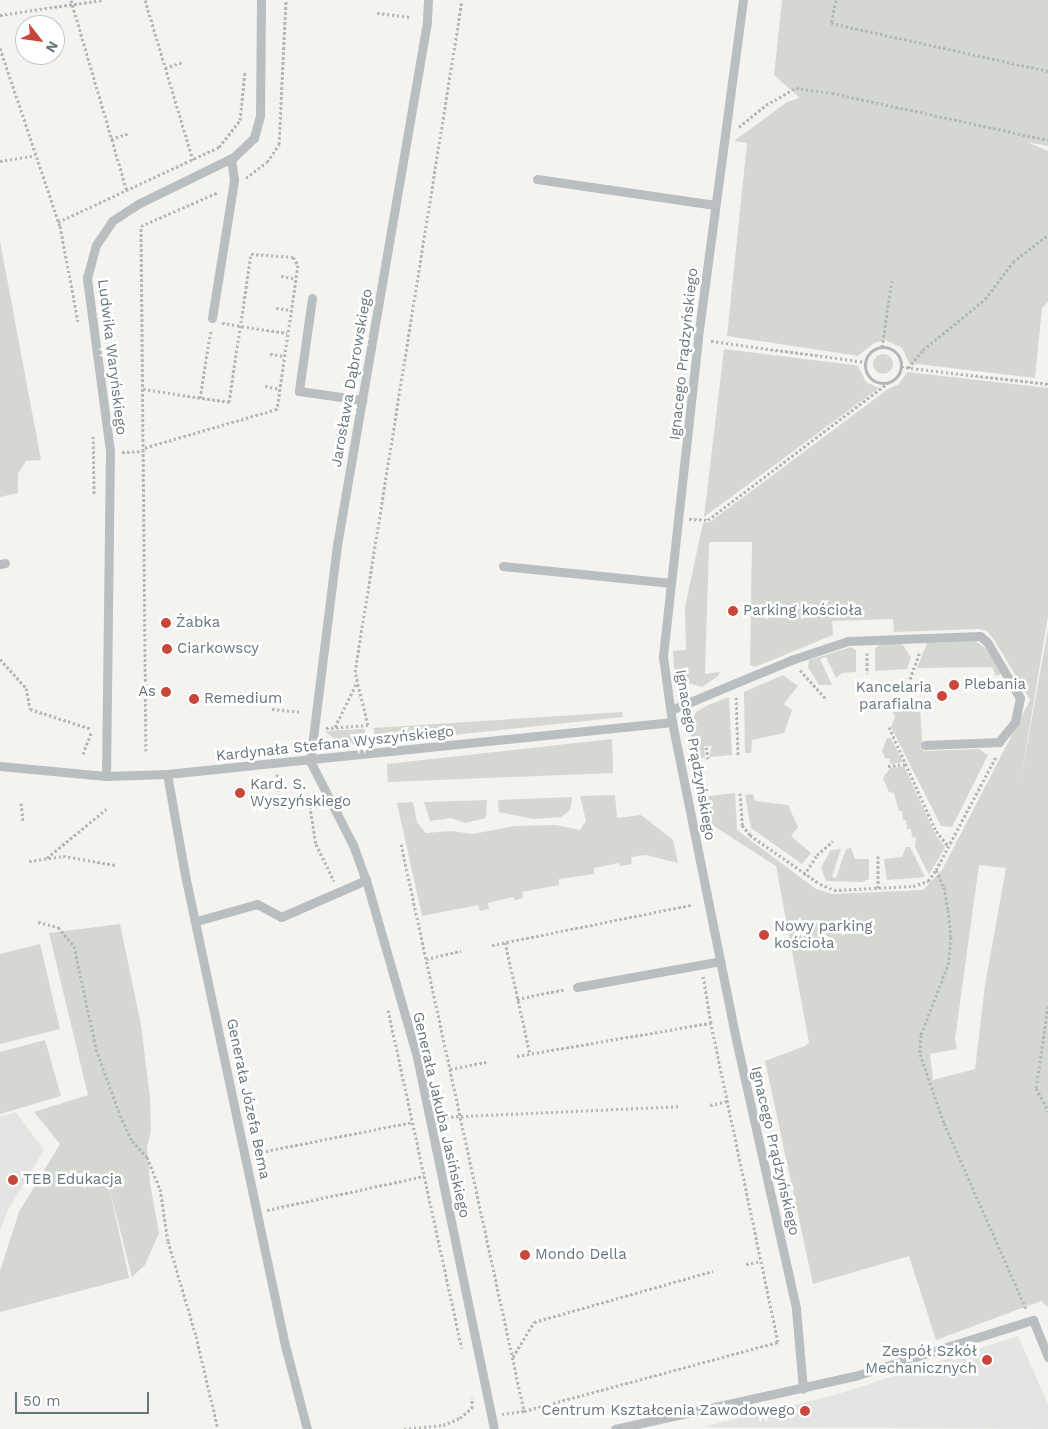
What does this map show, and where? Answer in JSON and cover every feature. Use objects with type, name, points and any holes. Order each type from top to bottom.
[{"type":"street","name":"Ludwika Waryńskiego","points":[[106,776],[110,451],[87,278],[96,245],[112,221],[140,203],[231,158],[254,138],[260,116],[261,0]]},
{"type":"street","name":"Jarosława Dąbrowskiego","points":[[310,762],[337,545],[427,22],[428,0]]},
{"type":"street","name":"Ignacego Prądzyńskiego","points":[[743,0],[724,130],[698,339],[663,657],[672,722],[796,1309],[803,1389]]},
{"type":"street","points":[[213,321],[233,185],[231,158]]},
{"type":"street","points":[[537,179],[715,205]]},
{"type":"street","points":[[312,298],[298,391],[362,400]]},
{"type":"street","points":[[503,566],[672,583]]},
{"type":"street","points":[[670,710],[827,646],[866,640],[971,635],[987,642],[1020,698],[1015,722],[1000,742],[924,745]]},
{"type":"street","name":"Kardynała Stefana Wyszyńskiego","points":[[0,766],[106,776],[167,774],[310,762],[672,722]]},
{"type":"street","name":"Generała Jakuba Jasińskiego","points":[[310,762],[352,845],[366,880],[417,1057],[494,1429]]},
{"type":"street","name":"Generała Józefa Bema","points":[[167,774],[286,1349],[307,1429]]},
{"type":"street","points":[[197,921],[257,904],[281,917],[366,880]]},
{"type":"street","points":[[577,987],[702,966],[721,961]]},
{"type":"street","points":[[615,1429],[855,1376],[1033,1320],[1048,1357]]},
{"type":"path","points":[[70,0],[127,191]]},
{"type":"path","points":[[0,15],[102,0]]},
{"type":"path","points":[[144,0],[193,160]]},
{"type":"path","points":[[146,751],[141,226],[233,185],[259,170],[278,144],[286,0]]},
{"type":"path","points":[[314,729],[368,725],[355,672],[462,0]]},
{"type":"path","points":[[836,0],[832,23],[1048,71]]},
{"type":"path","points":[[411,24],[413,9]]},
{"type":"path","points":[[377,13],[412,17]]},
{"type":"path","points":[[0,48],[58,222],[79,326]]},
{"type":"path","points":[[165,68],[182,62]]},
{"type":"path","points":[[58,222],[219,147],[240,120],[246,65]]},
{"type":"path","points":[[724,130],[734,131],[766,105],[796,88],[832,92],[1048,140]]},
{"type":"path","points":[[111,139],[129,132]]},
{"type":"path","points":[[0,161],[36,155]]},
{"type":"path","points":[[908,368],[923,350],[985,299],[1013,262],[1048,235]]},
{"type":"path","points":[[143,389],[229,402],[251,254],[293,257],[298,265],[276,409],[144,448]]},
{"type":"path","points":[[281,276],[296,279]]},
{"type":"path","points":[[882,347],[892,280]]},
{"type":"path","points":[[276,308],[291,310]]},
{"type":"path","points":[[200,398],[213,321],[288,333]]},
{"type":"path","points":[[698,339],[866,362]]},
{"type":"path","points":[[889,382],[875,380],[869,376],[866,362],[875,349],[882,347],[896,353],[901,368]]},
{"type":"path","points":[[270,354],[284,356]]},
{"type":"path","points":[[679,518],[708,520],[889,382],[901,368],[1048,384]]},
{"type":"path","points":[[265,386],[279,388]]},
{"type":"path","points":[[92,428],[94,498]]},
{"type":"path","points":[[910,679],[925,637]]},
{"type":"path","points":[[866,640],[867,673]]},
{"type":"path","points":[[0,659],[26,688],[30,709],[92,730]]},
{"type":"path","points":[[791,660],[827,700]]},
{"type":"path","points":[[335,727],[357,681]]},
{"type":"path","points":[[736,682],[738,756]]},
{"type":"path","points":[[272,709],[299,712]]},
{"type":"path","points":[[83,754],[92,730],[93,720]]},
{"type":"path","points":[[889,728],[936,831],[948,846]]},
{"type":"path","points":[[740,793],[742,825],[750,835],[804,875],[834,890],[922,884],[936,870],[997,756],[1000,742]]},
{"type":"path","points":[[706,747],[708,759]]},
{"type":"path","points":[[888,766],[905,764]]},
{"type":"path","points":[[309,801],[316,844],[340,891]]},
{"type":"path","points":[[21,803],[23,821]]},
{"type":"path","points":[[47,858],[106,809]]},
{"type":"path","points":[[804,875],[817,855],[833,841]]},
{"type":"path","points":[[401,844],[524,1411]]},
{"type":"path","points":[[878,856],[878,888]]},
{"type":"path","points":[[29,861],[47,858],[91,859],[116,865]]},
{"type":"path","points":[[936,870],[944,887],[948,910],[951,937],[949,962],[921,1035],[920,1054],[944,1124],[1033,1320]]},
{"type":"path","points":[[492,944],[691,905]]},
{"type":"path","points":[[38,922],[58,927],[74,946],[96,1049],[120,1115],[132,1141],[147,1157],[160,1189],[168,1241],[196,1336],[218,1429]]},
{"type":"path","points":[[505,942],[530,1054]]},
{"type":"path","points":[[426,959],[461,951]]},
{"type":"path","points":[[472,1408],[508,1414],[524,1411],[778,1342],[711,1023],[702,966]]},
{"type":"path","points":[[517,999],[577,987]]},
{"type":"path","points":[[387,1003],[463,1352]]},
{"type":"path","points":[[1048,1006],[1036,1088],[1048,1111]]},
{"type":"path","points":[[517,1056],[711,1023]]},
{"type":"path","points":[[450,1069],[486,1062]]},
{"type":"path","points":[[710,1105],[728,1101]]},
{"type":"path","points":[[246,1155],[459,1114],[679,1106]]},
{"type":"path","points":[[258,1212],[424,1176]]},
{"type":"path","points":[[746,1264],[761,1261]]},
{"type":"path","points":[[512,1358],[534,1322],[713,1271]]},
{"type":"path","points":[[472,1394],[472,1408]]},
{"type":"path","points":[[404,1429],[443,1425],[460,1418],[472,1408]]},
{"type":"shaded area","points":[[782,0],[1048,0],[1048,146],[1027,142],[1048,151],[1048,302],[1042,308],[1035,378],[909,363],[902,348],[885,340],[874,343],[858,356],[727,336],[747,143],[734,141],[787,102],[800,98],[774,75]]},
{"type":"shaded area","points":[[0,241],[41,460],[26,461],[18,474],[18,493],[0,497]]},
{"type":"shaded area","points":[[724,349],[858,366],[866,382],[879,388],[704,517]]},
{"type":"shaded area","points":[[883,354],[890,357],[893,364],[890,371],[883,374],[876,371],[873,364],[876,357]]},
{"type":"shaded area","points":[[907,372],[1048,388],[1048,616],[1020,784],[1048,629],[1048,1307],[1041,1301],[936,1340],[909,1256],[813,1284],[765,1061],[805,1046],[809,1042],[776,866],[706,821],[701,797],[735,793],[737,830],[816,889],[832,894],[923,890],[942,870],[1030,700],[995,641],[987,631],[978,629],[894,632],[893,619],[832,621],[833,635],[755,667],[750,665],[752,542],[710,542],[709,545],[705,674],[720,672],[718,676],[702,687],[675,679],[673,651],[686,650],[685,607],[703,523],[710,522],[888,389],[899,384]],"holes":[[[979,865],[1006,868],[985,985],[975,1069],[933,1080],[930,1054],[957,1049],[955,1039]]]},
{"type":"shaded area","points":[[975,641],[985,648],[1001,674],[996,676],[992,667],[917,668],[927,643]]},
{"type":"shaded area","points":[[899,643],[904,646],[911,658],[907,669],[875,671],[875,649],[880,644]]},
{"type":"shaded area","points":[[851,647],[856,650],[856,672],[842,673],[836,678],[826,657],[820,659],[832,685],[819,685],[808,667],[809,660]]},
{"type":"shaded area","points":[[783,675],[798,686],[784,704],[792,710],[784,733],[752,740],[751,753],[745,753],[744,692]]},
{"type":"shaded area","points":[[729,697],[732,755],[709,757],[712,746],[704,746],[705,758],[696,759],[694,763],[689,724],[696,712]]},
{"type":"shaded area","points":[[909,703],[918,703],[923,751],[979,749],[988,755],[952,827],[941,826],[891,727],[895,717],[892,710],[907,709]]},
{"type":"shaded area","points":[[622,712],[623,717],[377,743],[373,728]]},
{"type":"shaded area","points":[[364,729],[368,743],[341,745],[325,731]]},
{"type":"shaded area","points":[[887,738],[891,738],[903,762],[890,764],[890,759],[885,758],[882,751]]},
{"type":"shaded area","points":[[612,739],[613,773],[388,782],[387,764]]},
{"type":"shaded area","points":[[904,766],[936,836],[945,847],[929,875],[915,847],[916,838],[912,837],[911,829],[907,829],[906,820],[903,820],[902,811],[899,811],[894,793],[889,792],[883,778],[890,768]]},
{"type":"shaded area","points":[[753,794],[755,801],[788,805],[798,827],[791,836],[811,853],[802,864],[751,828],[745,795]]},
{"type":"shaded area","points":[[615,795],[617,818],[641,815],[673,840],[678,863],[646,855],[631,857],[632,864],[620,866],[619,863],[594,868],[594,874],[559,879],[559,885],[522,892],[523,898],[515,900],[513,897],[488,903],[489,909],[480,911],[478,905],[422,916],[397,803],[413,802],[417,822],[426,833],[451,831],[473,834],[515,826],[556,825],[580,830],[586,821],[580,796]]},
{"type":"shaded area","points":[[572,797],[570,810],[561,817],[533,819],[499,812],[498,800]]},
{"type":"shaded area","points":[[487,800],[486,818],[465,823],[451,818],[430,821],[424,802]]},
{"type":"shaded area","points":[[906,847],[910,847],[925,877],[887,880],[884,859],[902,857]]},
{"type":"shaded area","points":[[851,848],[855,859],[869,859],[869,879],[862,882],[826,881],[821,867],[831,850],[841,849],[832,877],[836,878],[846,849]]},
{"type":"shaded area","points":[[120,924],[141,1025],[150,1097],[151,1131],[147,1147],[150,1183],[159,1233],[145,1265],[132,1277],[109,1186],[129,1278],[0,1312],[0,1271],[19,1212],[60,1144],[34,1112],[88,1095],[49,933]]},
{"type":"shaded area","points":[[40,944],[60,1029],[0,1044],[0,954]]},
{"type":"shaded area","points":[[45,1040],[61,1096],[0,1114],[0,1052]]},
{"type":"shaded area","name":"TEB Edukacja","points":[[16,1112],[44,1150],[8,1210],[0,1231],[0,1117]]},
{"type":"shaded area","name":"Zespół Szkół Mechanicznych","points":[[1018,1336],[1048,1404],[1048,1429],[701,1427],[835,1395]]},
{"type":"place","name":"Parking kościoła","points":[[733,611]]},
{"type":"place","name":"Żabka","points":[[166,623]]},
{"type":"place","name":"Ciarkowscy","points":[[167,649]]},
{"type":"place","name":"Plebania","points":[[954,685]]},
{"type":"place","name":"As","points":[[166,692]]},
{"type":"place","name":"Kancelaria parafialna","points":[[942,696]]},
{"type":"place","name":"Remedium","points":[[194,699]]},
{"type":"place","name":"Kard. S. Wyszyńskiego","points":[[240,793]]},
{"type":"place","name":"Nowy parking kościoła","points":[[764,935]]},
{"type":"place","name":"TEB Edukacja","points":[[13,1180]]},
{"type":"place","name":"Mondo Della","points":[[525,1255]]},
{"type":"place","name":"Zespół Szkół Mechanicznych","points":[[987,1360]]},
{"type":"place","name":"Centrum Kształcenia Zawodowego","points":[[805,1411]]}]
